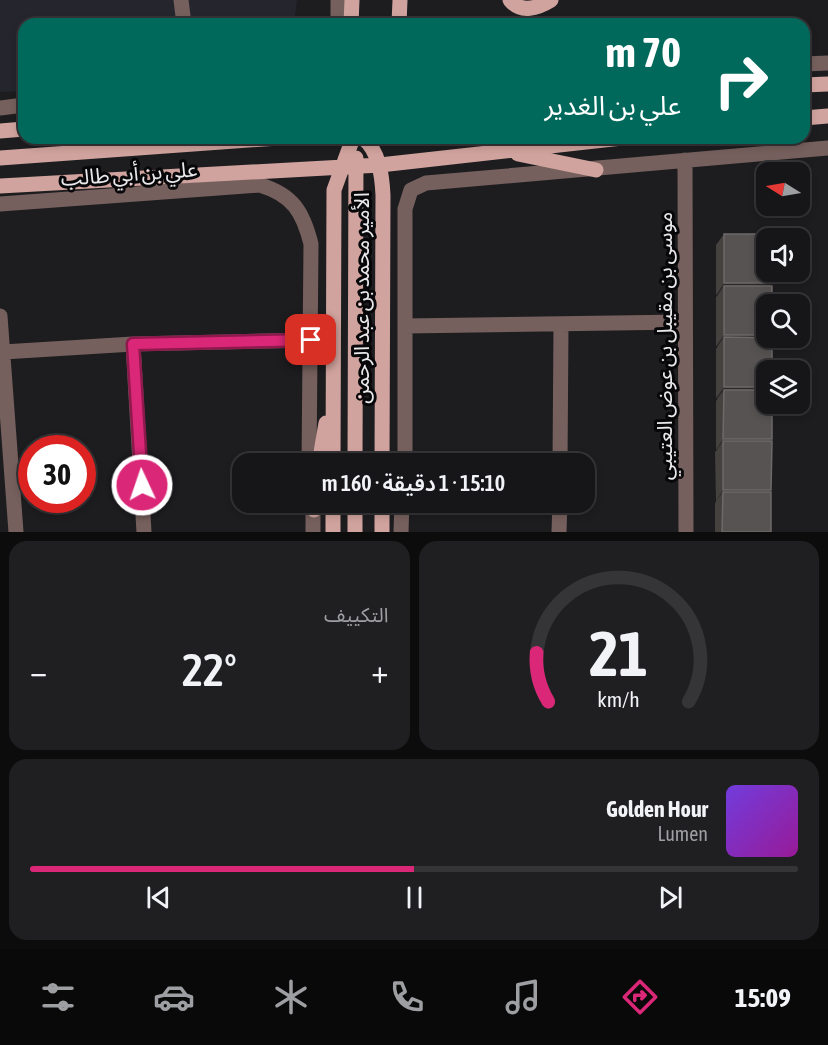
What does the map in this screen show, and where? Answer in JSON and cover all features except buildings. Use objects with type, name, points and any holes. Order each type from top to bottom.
[{"type":"main road","points":[[351,18],[352,0]]},
{"type":"main road","points":[[399,18],[400,0]]},
{"type":"main road","points":[[510,0],[514,5],[534,9],[551,0]]},
{"type":"main road","points":[[810,85],[828,84]]},
{"type":"main road","points":[[810,118],[828,116]]},
{"type":"main road","points":[[0,131],[18,130]]},
{"type":"main road","points":[[0,158],[195,144]]},
{"type":"main road","name":"علي بن أبي طالب","points":[[0,186],[360,147],[380,165],[567,144]]},
{"type":"main road","points":[[355,453],[360,147]]},
{"type":"main road","name":"الأمير محمد بن عبد الرحمن","points":[[333,453],[334,190],[360,147],[380,165],[383,195],[382,453]]},
{"type":"main road","points":[[503,151],[596,170]]},
{"type":"main road","points":[[321,453],[333,388]]},
{"type":"main road","points":[[333,513],[333,532]]},
{"type":"main road","points":[[355,513],[355,532]]},
{"type":"main road","points":[[382,513],[382,532]]},
{"type":"street","points":[[181,0],[183,18]]},
{"type":"street","points":[[338,0],[338,18]]},
{"type":"street","points":[[810,64],[828,63]]},
{"type":"street","points":[[0,108],[18,106]]},
{"type":"street","points":[[405,453],[405,209],[411,190],[426,183],[828,148]]},
{"type":"street","name":"موسى بن مقيبل بن عوض العتيبي","points":[[685,160],[686,532]]},
{"type":"street","name":"علي بن أبي طالب","points":[[0,204],[261,185],[278,190],[289,198],[305,219],[311,244],[311,340]]},
{"type":"street","points":[[0,196],[86,197]]},
{"type":"street","points":[[0,316],[16,532]]},
{"type":"street","points":[[405,326],[684,322]]},
{"type":"street","points":[[560,453],[561,325]]},
{"type":"street","points":[[3,352],[133,344],[311,340],[309,453]]},
{"type":"street","points":[[133,344],[144,532]]},
{"type":"street","points":[[313,532],[314,513]]},
{"type":"street","points":[[399,532],[401,513]]},
{"type":"street","points":[[559,532],[560,513]]},
{"type":"shaded area","points":[[0,0],[297,0],[295,18],[18,18],[18,91],[0,92]]},
{"type":"route","points":[[142,485],[133,344],[311,340]]}]
